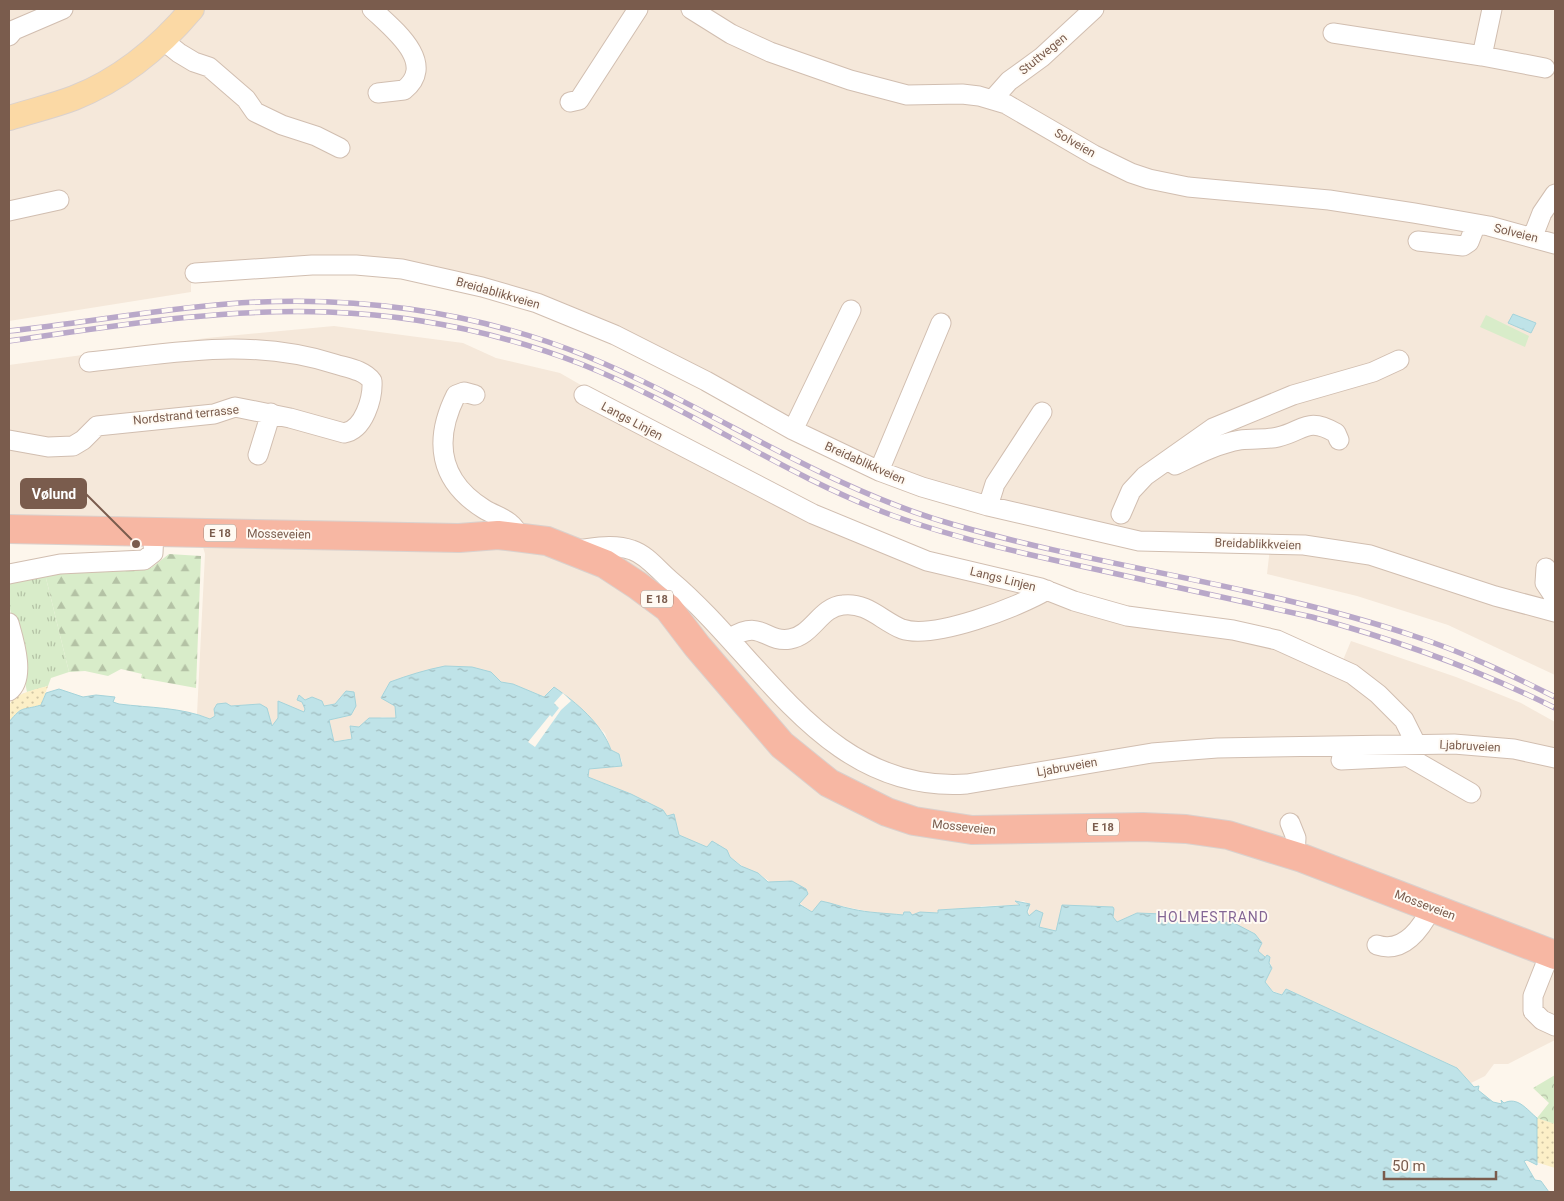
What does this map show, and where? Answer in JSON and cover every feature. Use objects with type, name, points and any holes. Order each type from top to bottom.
[{"type":"highway","name":"Mosseveien","points":[[9,529],[68,522],[154,532],[459,538],[480,535],[519,536],[547,541],[574,550],[630,598],[697,646],[767,728],[803,762],[841,790],[899,816],[942,827],[972,830],[1006,831],[1110,826],[1186,829],[1228,835],[1295,855],[1553,954]]},
{"type":"highway","name":"Mosseveien","points":[[459,538],[480,546],[542,557],[597,570]]},
{"type":"main road","points":[[9,118],[76,97],[117,76],[164,40],[192,9]]},
{"type":"street","points":[[9,36],[14,30],[63,9]]},
{"type":"street","points":[[372,9],[406,42],[416,66],[414,79],[404,90],[378,93]]},
{"type":"street","points":[[570,102],[579,100],[638,9]]},
{"type":"street","name":"Solveien","points":[[691,9],[731,34],[770,52],[850,80],[907,95],[962,94],[993,99],[1011,106],[1094,155],[1148,179],[1188,187],[1329,200],[1476,224],[1532,236],[1555,244]]},
{"type":"street","name":"Stuttvegen","points":[[993,99],[1009,81],[1042,57],[1094,9]]},
{"type":"street","points":[[1482,56],[1492,9]]},
{"type":"street","points":[[1333,32],[1545,68]]},
{"type":"street","points":[[164,40],[179,53],[194,62],[209,67],[246,99],[255,112],[282,125],[316,136],[340,148]]},
{"type":"street","points":[[1532,236],[1542,213],[1555,194]]},
{"type":"street","points":[[9,211],[59,200]]},
{"type":"street","name":"Solveien","points":[[1418,241],[1463,246],[1469,242],[1476,224]]},
{"type":"street","name":"Breidablikkveien","points":[[195,273],[312,265],[378,266],[426,274],[482,287],[537,303],[637,345],[793,430],[879,471],[988,506],[1140,541],[1332,548],[1370,555],[1495,596],[1555,612]]},
{"type":"street","points":[[793,430],[852,310]]},
{"type":"street","points":[[879,471],[941,323]]},
{"type":"street","name":"Nordstrand terrasse","points":[[9,440],[48,447],[73,446],[83,440],[97,426],[214,414],[235,408],[271,413],[334,431],[350,432],[363,417],[372,389],[372,382],[363,372],[308,356],[246,348],[89,362]]},
{"type":"street","points":[[1123,538],[1121,514],[1131,491],[1145,476],[1213,428],[1293,395],[1373,372],[1399,360]]},
{"type":"street","points":[[475,395],[464,392],[456,395],[450,406],[444,435],[444,464],[448,473],[471,500],[486,510],[507,519],[515,526],[519,536]]},
{"type":"street","name":"Langs Linjen","points":[[584,395],[813,514],[926,561],[1047,590],[1127,616],[1233,630],[1277,640],[1352,674],[1378,694],[1404,720],[1409,747]]},
{"type":"street","points":[[988,506],[995,484],[1042,412]]},
{"type":"street","points":[[258,455],[271,413]]},
{"type":"street","points":[[1121,514],[1133,495],[1169,468],[1224,444],[1278,437],[1297,428],[1312,424],[1336,433],[1338,440]]},
{"type":"street","points":[[9,574],[60,564],[144,560],[152,553],[154,532]]},
{"type":"street","name":"Ljabruveien","points":[[574,550],[606,546],[627,548],[641,554],[699,605],[795,712],[828,739],[878,768],[930,785],[967,784],[1172,751],[1217,748],[1497,747],[1552,761]]},
{"type":"street","name":"Ljabruveien","points":[[597,570],[625,562],[659,570]]},
{"type":"street","points":[[1546,568],[1545,584],[1555,598]]},
{"type":"street","points":[[730,638],[745,629],[752,629],[780,638],[793,638],[809,628],[827,610],[847,604],[871,611],[901,628],[916,632],[933,631],[991,615],[1016,606],[1047,590]]},
{"type":"street","points":[[9,623],[18,675],[13,688],[9,691]]},
{"type":"street","points":[[1341,760],[1391,758],[1409,747],[1471,793]]},
{"type":"street","points":[[1290,823],[1296,838],[1295,855]]},
{"type":"street","points":[[1378,945],[1390,946],[1414,937],[1432,907]]},
{"type":"street","points":[[1553,954],[1534,991],[1533,1011],[1542,1020],[1555,1026]]},
{"type":"shaded area","points":[[9,9],[1555,9],[1555,675],[1448,625],[1357,596],[1267,574],[1271,539],[1128,532],[1049,516],[880,466],[556,301],[280,260],[191,263],[191,292],[9,321]]},
{"type":"shaded area","points":[[334,326],[463,343],[496,358],[560,373],[795,508],[960,573],[1031,596],[1131,623],[1250,643],[1295,654],[1338,672],[1351,641],[1456,677],[1521,703],[1555,722],[1555,1040],[1508,1064],[1494,1064],[1485,1076],[1471,1083],[1457,1068],[1286,989],[1282,995],[1273,991],[1265,982],[1272,968],[1267,955],[1264,959],[1257,951],[1262,943],[1255,934],[1233,924],[1212,921],[1195,922],[1162,914],[1137,913],[1117,922],[1113,917],[1114,909],[1112,907],[1062,905],[1056,931],[1039,927],[1028,915],[1030,906],[1024,901],[1015,902],[1020,905],[981,906],[979,908],[938,910],[939,913],[912,915],[904,912],[904,915],[885,915],[837,905],[812,912],[758,873],[749,871],[730,857],[679,835],[674,815],[667,816],[655,806],[631,794],[588,777],[589,769],[622,766],[622,761],[619,754],[611,750],[605,733],[563,693],[553,687],[544,697],[513,684],[506,685],[486,672],[472,667],[445,666],[390,682],[381,697],[395,706],[396,718],[382,717],[360,727],[350,726],[353,738],[334,742],[329,720],[351,715],[338,700],[335,704],[324,706],[322,701],[315,699],[298,699],[302,702],[305,709],[304,712],[278,702],[278,719],[272,726],[269,715],[260,704],[231,706],[210,719],[197,714],[205,554],[195,520],[9,517],[9,365],[207,338]]},
{"type":"green space","points":[[1486,315],[1529,336],[1525,347],[1480,327]]},
{"type":"green space","points":[[169,554],[201,556],[196,688],[141,678],[142,674],[121,669],[108,676],[85,671],[69,672],[45,574],[151,568]]},
{"type":"green space","points":[[45,574],[69,672],[51,678],[48,686],[27,692],[9,604],[9,581]]},
{"type":"green space","points":[[1555,1075],[1555,1124],[1537,1118],[1549,1103],[1533,1088]]},
{"type":"sand","points":[[48,686],[41,705],[20,711],[9,722],[8,708],[15,698],[26,692]]},
{"type":"sand","points":[[1537,1118],[1555,1124],[1555,1168],[1536,1162]]},
{"type":"water","points":[[1513,314],[1536,323],[1531,333],[1508,323]]},
{"type":"water","points":[[445,666],[472,667],[491,672],[501,682],[513,684],[544,697],[554,687],[588,715],[602,731],[611,750],[619,754],[622,766],[589,769],[588,777],[631,794],[663,810],[667,816],[674,814],[679,835],[707,847],[712,841],[727,850],[730,857],[741,866],[758,873],[768,882],[792,881],[806,889],[808,894],[799,904],[812,912],[821,901],[865,911],[903,915],[904,912],[910,912],[912,915],[920,912],[938,913],[938,910],[1020,905],[1015,901],[1030,904],[1027,912],[1029,916],[1036,910],[1043,913],[1039,927],[1056,931],[1062,905],[1113,907],[1113,917],[1117,922],[1137,913],[1162,914],[1195,922],[1234,923],[1255,934],[1262,943],[1258,951],[1265,957],[1264,959],[1267,955],[1270,957],[1269,963],[1272,968],[1265,982],[1273,992],[1282,995],[1286,989],[1457,1068],[1474,1087],[1479,1086],[1478,1090],[1493,1102],[1502,1104],[1501,1100],[1504,1103],[1514,1101],[1526,1108],[1537,1118],[1537,1165],[1527,1160],[1524,1161],[1535,1180],[1541,1181],[1549,1192],[9,1192],[9,722],[20,711],[41,705],[46,693],[59,689],[83,697],[96,695],[115,697],[113,702],[119,704],[177,710],[210,719],[215,716],[214,709],[217,704],[226,703],[231,706],[260,704],[267,708],[272,726],[278,718],[278,701],[304,712],[305,709],[302,702],[297,700],[299,695],[305,700],[312,697],[322,701],[324,706],[335,704],[346,691],[354,692],[356,706],[351,715],[329,720],[334,742],[352,739],[350,726],[359,727],[369,718],[396,718],[395,706],[381,698],[390,682]]},
{"type":"pier","points":[[563,693],[571,701],[561,710],[535,747],[528,742],[550,715],[552,717],[559,708],[554,703]]},
{"type":"railway","points":[[9,331],[145,313],[273,301],[319,301],[410,309],[499,327],[543,340],[632,376],[813,469],[906,509],[955,525],[1012,540],[1243,590],[1357,619],[1414,636],[1468,656],[1555,697]]},
{"type":"railway","points":[[9,341],[168,319],[288,311],[393,317],[488,335],[551,353],[621,381],[814,481],[854,500],[919,525],[1047,559],[1312,617],[1344,626],[1436,656],[1555,708]]},
{"type":"place","name":"Vølund","points":[[136,544]]},
{"type":"district","name":"HOLMESTRAND","points":[[1213,917]]}]
